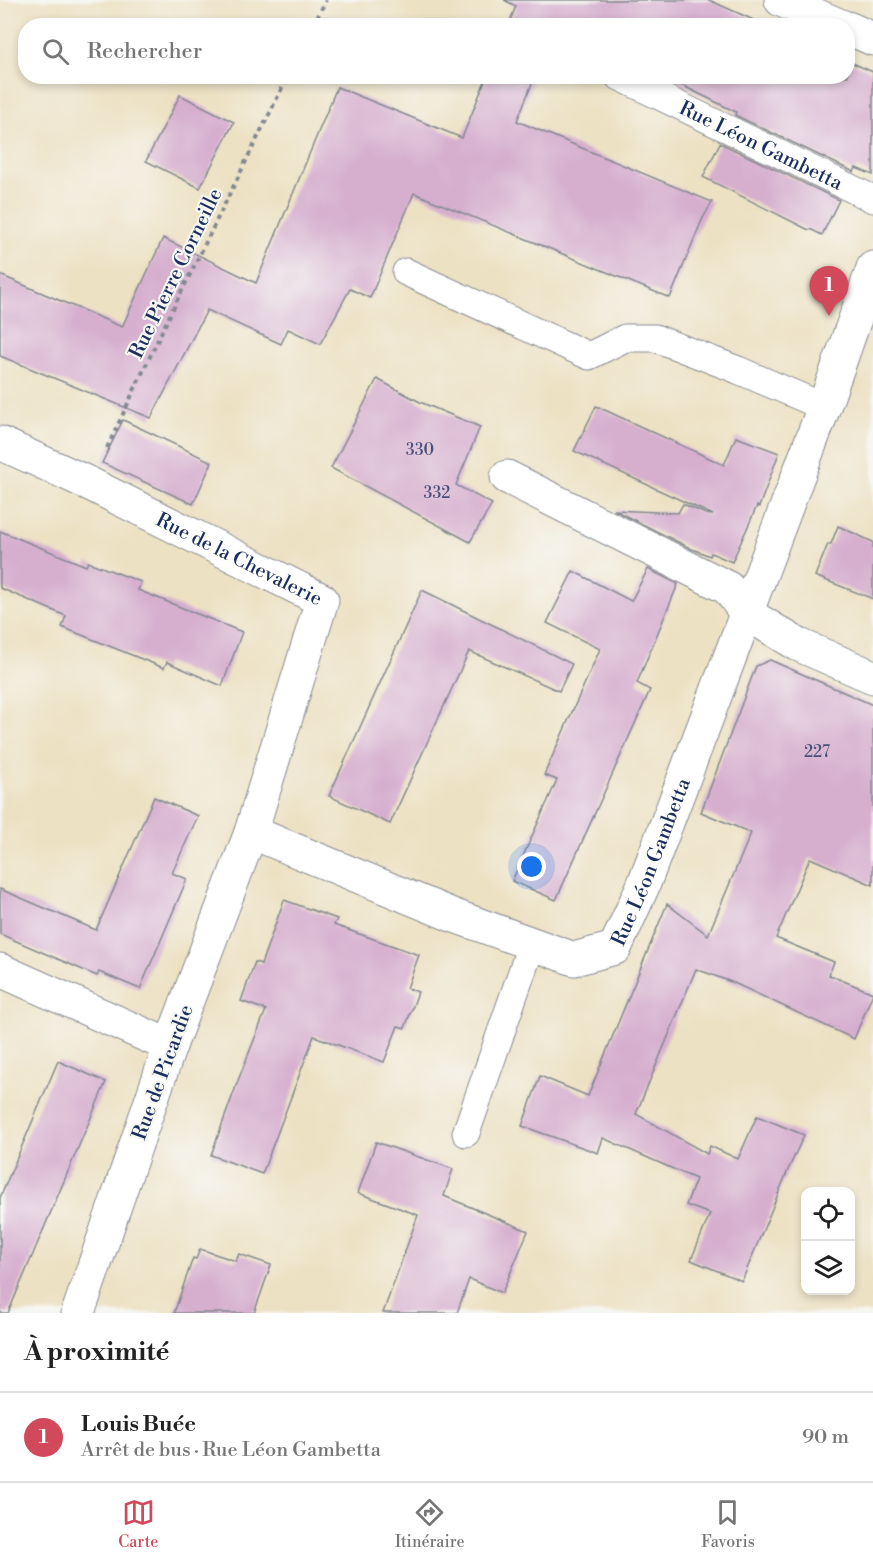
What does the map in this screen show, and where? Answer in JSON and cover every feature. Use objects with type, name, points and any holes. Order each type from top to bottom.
[{"type":"street","points":[[781,0],[823,18]]},
{"type":"street","points":[[855,31],[873,39]]},
{"type":"street","name":"Rue Léon Gambetta","points":[[251,832],[452,915],[574,959],[615,948],[643,886],[747,614],[873,268]]},
{"type":"street","name":"Rue de la Chevalerie","points":[[0,443],[90,484],[322,600],[251,832]]},
{"type":"street","points":[[507,477],[728,588],[747,614],[796,644],[873,677]]},
{"type":"street","name":"Rue de Picardie","points":[[78,1313],[170,1046],[251,832]]},
{"type":"street","points":[[0,970],[170,1046]]},
{"type":"lane","name":"Rue Léon Gambetta","points":[[635,84],[873,199]]},
{"type":"lane","points":[[406,272],[589,357],[625,338],[655,338],[824,407]]},
{"type":"lane","points":[[465,1133],[532,943]]},
{"type":"path","points":[[317,18],[326,0]]},
{"type":"path","name":"Rue Pierre Corneille","points":[[90,484],[284,84]]},
{"type":"building","points":[[504,0],[709,0],[749,18],[511,18],[516,6]]},
{"type":"building","points":[[855,64],[873,72],[873,175],[856,168],[854,172],[735,115],[736,112],[679,84],[855,84]]},
{"type":"building","points":[[484,84],[532,84],[517,121],[712,202],[702,220],[670,298],[414,193],[370,298],[350,289],[320,344],[288,329],[281,344],[207,310],[151,418],[0,356],[0,275],[122,327],[163,238],[256,283],[337,87],[462,138]]},
{"type":"building","points":[[180,95],[234,122],[200,188],[146,161]]},
{"type":"building","points":[[720,143],[839,200],[822,235],[703,177]]},
{"type":"building","points":[[377,379],[420,402],[480,427],[456,485],[492,504],[470,542],[331,468]]},
{"type":"building","points":[[596,406],[724,465],[736,437],[779,453],[759,507],[757,506],[732,562],[711,553],[710,556],[692,549],[614,510],[678,513],[683,504],[713,515],[574,451]]},
{"type":"building","points":[[123,420],[212,462],[193,504],[102,463]]},
{"type":"building","points":[[838,526],[873,542],[873,599],[815,576]]},
{"type":"building","points":[[0,531],[86,566],[88,562],[141,582],[138,590],[242,632],[222,686],[167,662],[164,668],[62,627],[66,616],[0,588]]},
{"type":"building","points":[[648,569],[678,584],[637,683],[650,690],[556,900],[512,881],[557,780],[544,775],[600,649],[547,623],[573,571],[631,601]]},
{"type":"building","points":[[422,590],[572,664],[559,691],[469,651],[390,824],[329,796]]},
{"type":"building","points":[[770,660],[873,705],[873,885],[810,858],[776,938],[834,962],[829,975],[873,993],[854,1039],[734,983],[696,969],[636,1114],[707,1154],[710,1146],[738,1159],[757,1116],[804,1135],[742,1281],[691,1260],[710,1214],[686,1205],[696,1179],[603,1138],[598,1153],[522,1126],[540,1076],[588,1096],[667,904],[708,935],[751,833],[701,812],[756,666]]},
{"type":"building","points":[[154,797],[198,816],[172,873],[187,879],[140,989],[99,972],[97,976],[0,934],[0,889],[96,930]]},
{"type":"building","points":[[284,900],[337,919],[334,925],[419,955],[407,988],[418,992],[405,1028],[398,1026],[384,1062],[314,1036],[262,1174],[211,1155],[266,1010],[241,1001],[255,962],[261,964]]},
{"type":"building","points":[[58,1061],[106,1082],[8,1313],[0,1313],[0,1198]]},
{"type":"building","points":[[376,1142],[453,1169],[444,1196],[528,1231],[502,1293],[469,1279],[457,1313],[383,1313],[418,1215],[358,1193]]},
{"type":"building","points":[[200,1249],[236,1261],[239,1254],[271,1265],[254,1313],[174,1313],[193,1258],[196,1259]]},
{"type":"place","name":"Louis Buée","points":[[829,316]]}]
